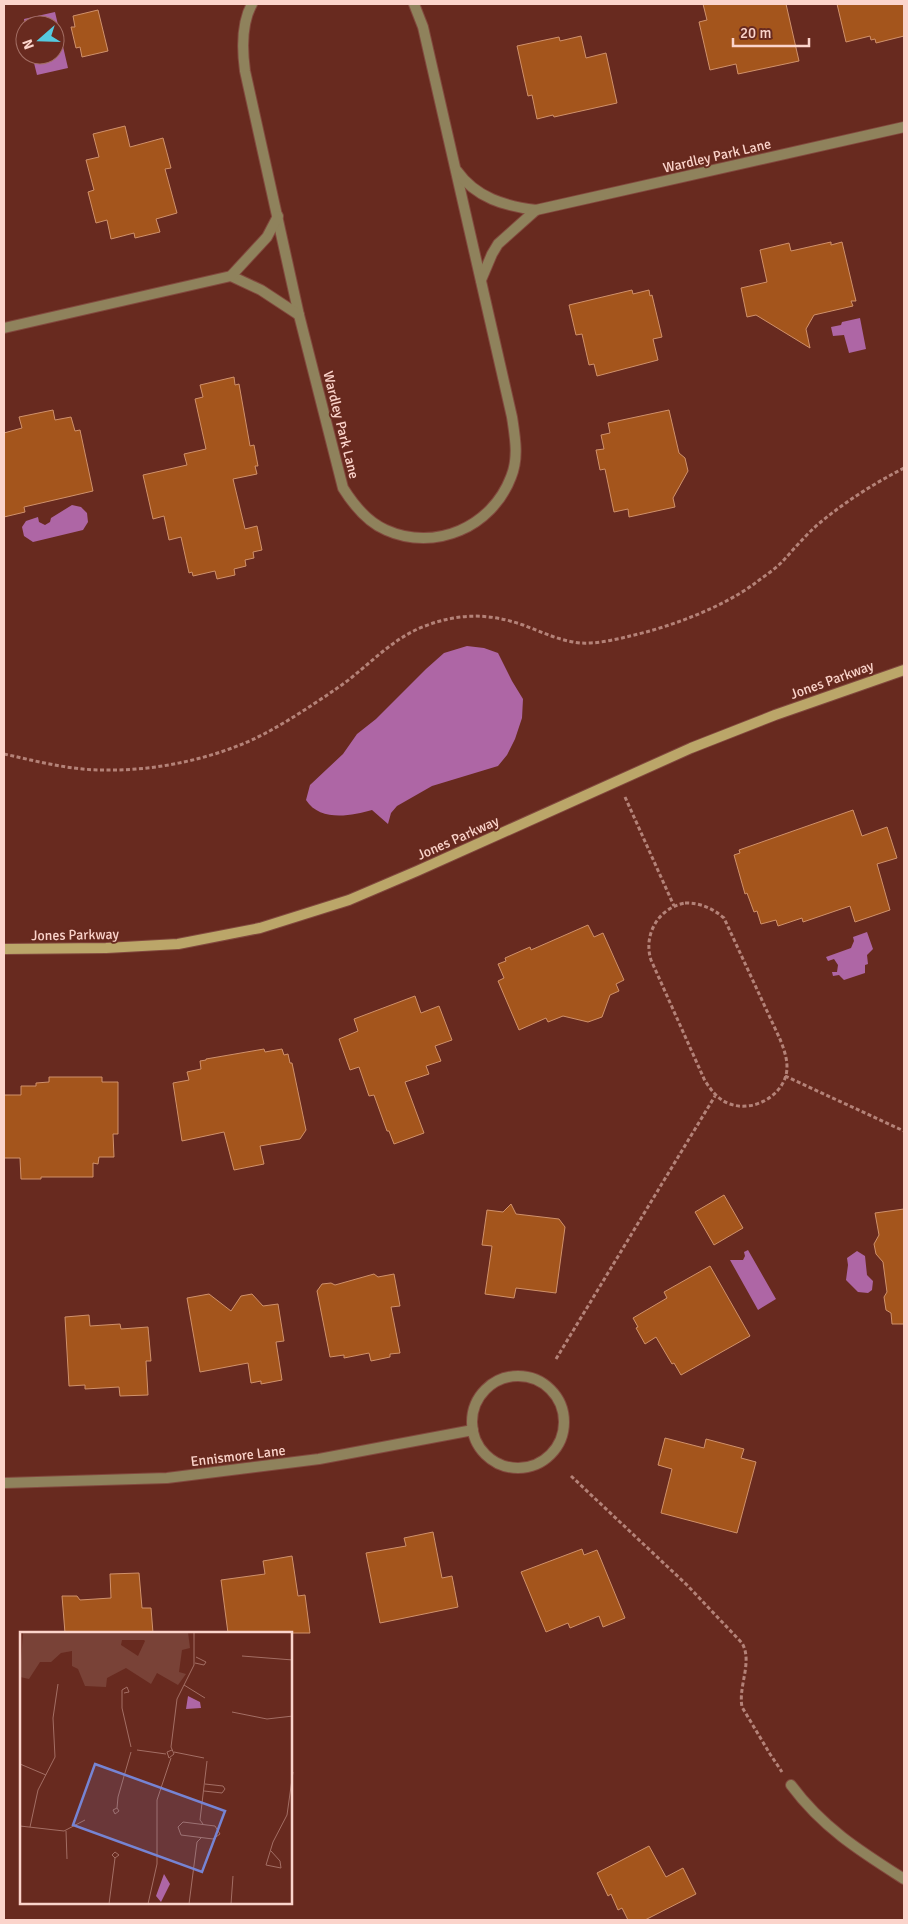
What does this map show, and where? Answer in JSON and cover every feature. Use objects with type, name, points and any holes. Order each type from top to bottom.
[{"type":"street","name":"Wardley Park Lane","points":[[252,4],[248,10],[243,36],[242,51],[245,71],[299,315],[343,488],[351,502],[372,522],[385,530],[412,538],[442,536],[478,522],[498,503],[512,477],[516,454],[512,417],[481,280],[423,28],[414,4]]},
{"type":"street","name":"Wardley Park Lane","points":[[455,169],[463,180],[482,195],[510,206],[536,210],[904,127]]},
{"type":"street","name":"Wardley Park Lane","points":[[481,280],[498,244],[536,210]]},
{"type":"street","points":[[4,328],[231,276],[267,237],[278,216]]},
{"type":"street","points":[[231,276],[261,290],[299,315]]},
{"type":"street","name":"Jones Parkway","points":[[4,949],[106,948],[178,944],[260,928],[349,900],[417,872],[691,748],[775,715],[904,670]]},
{"type":"street","points":[[510,1376],[527,1376],[540,1381],[552,1390],[560,1402],[564,1416],[564,1430],[559,1444],[550,1456],[538,1464],[525,1468],[509,1468],[494,1462],[482,1451],[474,1437],[473,1430],[471,1421],[474,1405],[482,1392],[495,1381],[510,1376]]},
{"type":"street","name":"Ennismore Lane","points":[[4,1483],[122,1480],[185,1476],[319,1459],[473,1430]]},
{"type":"street","points":[[791,1785],[812,1812],[829,1827],[861,1852],[904,1879]]},
{"type":"path","points":[[4,754],[50,764],[103,770],[168,765],[222,751],[259,736],[338,688],[405,636],[424,626],[457,616],[477,615],[492,617],[524,625],[556,638],[583,643],[632,636],[662,627],[701,613],[751,586],[780,563],[799,542],[842,506],[873,485],[904,468]]},
{"type":"path","points":[[619,781],[674,906]]},
{"type":"path","points":[[685,903],[697,903],[711,908],[724,918],[778,1033],[785,1054],[787,1068],[785,1076],[779,1088],[772,1096],[752,1106],[741,1107],[729,1104],[715,1096],[705,1081],[648,951],[649,937],[655,923],[674,906],[685,903]]},
{"type":"path","points":[[785,1076],[904,1131]]},
{"type":"path","points":[[556,1359],[715,1096]]},
{"type":"path","points":[[571,1476],[687,1585],[742,1643],[746,1655],[741,1699],[742,1707],[791,1785]]},
{"type":"shaded area","points":[[55,12],[56,15],[42,15]]},
{"type":"shaded area","points":[[65,55],[68,68],[37,75],[34,65],[65,65]]},
{"type":"shaded area","points":[[860,318],[866,349],[849,353],[844,335],[833,336],[831,327],[841,325],[842,322]]},
{"type":"shaded area","points":[[72,505],[81,507],[87,513],[88,522],[83,530],[33,542],[24,536],[22,527],[26,521],[38,517],[39,522],[45,525],[50,522],[51,518]]},
{"type":"shaded area","points":[[467,646],[484,648],[498,653],[523,699],[522,718],[515,739],[507,755],[498,766],[432,786],[397,806],[391,813],[388,824],[372,810],[336,816],[319,812],[312,807],[306,800],[310,785],[343,754],[357,734],[376,719],[444,653]]},
{"type":"shaded area","points":[[867,932],[873,949],[867,955],[868,964],[865,965],[865,973],[844,980],[839,975],[833,976],[832,972],[837,972],[838,965],[834,959],[828,961],[826,957],[851,948],[854,941],[853,937]]},
{"type":"shaded area","points":[[748,1250],[776,1299],[758,1310],[730,1260],[743,1260],[744,1252]]},
{"type":"shaded area","points":[[857,1251],[865,1256],[867,1275],[873,1281],[872,1290],[868,1293],[858,1292],[846,1280],[847,1258]]},
{"type":"building","points":[[703,4],[786,4],[799,61],[738,74],[736,64],[710,70],[699,22],[707,20]]},
{"type":"building","points":[[837,4],[904,4],[904,36],[876,43],[875,39],[871,40],[870,36],[846,42]]},
{"type":"building","points":[[98,10],[108,51],[82,57],[80,47],[76,48],[71,27],[75,27],[73,16]]},
{"type":"building","points":[[581,36],[586,58],[606,53],[617,103],[537,119],[532,95],[528,96],[517,46],[559,37],[560,41]]},
{"type":"building","points":[[125,126],[130,147],[163,138],[171,168],[165,169],[177,213],[156,219],[160,232],[135,238],[134,233],[111,239],[107,220],[96,223],[88,192],[94,190],[86,160],[99,157],[93,134]]},
{"type":"building","points":[[831,242],[831,245],[842,242],[856,301],[851,301],[853,306],[814,315],[806,329],[810,348],[756,315],[747,317],[741,288],[767,282],[760,250],[789,243],[791,251]]},
{"type":"building","points":[[632,290],[633,294],[649,290],[650,296],[652,295],[662,337],[653,339],[658,360],[597,376],[594,364],[589,365],[582,334],[576,335],[569,305]]},
{"type":"building","points":[[234,377],[235,385],[239,384],[250,446],[254,445],[258,466],[255,466],[257,474],[233,479],[245,529],[257,526],[262,550],[253,552],[254,558],[245,560],[246,566],[234,569],[235,575],[217,579],[215,571],[193,576],[192,572],[189,573],[181,537],[169,540],[164,516],[153,519],[143,475],[187,465],[184,454],[206,449],[195,399],[203,397],[200,385]]},
{"type":"building","points":[[53,410],[55,420],[71,417],[75,431],[80,430],[93,491],[24,507],[25,512],[4,517],[4,433],[22,428],[19,417]]},
{"type":"building","points":[[669,410],[679,453],[685,458],[688,471],[673,498],[675,507],[629,517],[628,509],[614,512],[605,469],[600,470],[596,450],[604,449],[601,435],[610,433],[608,423]]},
{"type":"building","points":[[853,810],[862,836],[887,827],[897,858],[877,864],[890,910],[855,922],[850,906],[803,922],[802,918],[778,926],[776,920],[761,924],[757,911],[754,912],[747,893],[745,894],[734,855],[740,853],[739,850]]},
{"type":"building","points":[[588,925],[594,937],[603,933],[624,980],[616,984],[619,991],[610,995],[602,1017],[588,1022],[563,1016],[548,1022],[546,1018],[519,1030],[498,981],[504,978],[498,964],[506,961],[505,958],[530,947],[531,950]]},
{"type":"building","points":[[415,996],[421,1013],[439,1006],[452,1040],[435,1046],[441,1061],[426,1066],[429,1074],[405,1082],[424,1133],[394,1144],[389,1131],[387,1131],[374,1095],[369,1096],[359,1067],[350,1070],[339,1039],[358,1031],[354,1019]]},
{"type":"building","points":[[264,1049],[265,1052],[282,1049],[284,1055],[288,1054],[290,1063],[292,1063],[306,1130],[300,1139],[260,1146],[264,1164],[234,1170],[224,1132],[182,1141],[173,1083],[189,1080],[187,1072],[201,1069],[200,1061]]},
{"type":"building","points":[[49,1077],[102,1077],[102,1082],[118,1082],[118,1134],[113,1134],[114,1157],[99,1157],[98,1164],[93,1163],[93,1177],[21,1179],[20,1158],[4,1158],[4,1095],[21,1095],[21,1086],[36,1086],[36,1083],[49,1082]]},
{"type":"building","points":[[724,1195],[743,1228],[714,1245],[695,1212]]},
{"type":"building","points":[[511,1204],[516,1214],[559,1219],[565,1227],[556,1293],[516,1288],[514,1298],[485,1294],[492,1246],[482,1245],[487,1210],[503,1212]]},
{"type":"building","points":[[904,1209],[904,1324],[892,1324],[891,1313],[886,1310],[884,1297],[887,1292],[883,1262],[876,1254],[874,1244],[879,1235],[875,1213]]},
{"type":"building","points":[[710,1266],[750,1336],[681,1375],[656,1337],[645,1344],[633,1318],[667,1298],[664,1292]]},
{"type":"building","points":[[374,1274],[378,1277],[394,1274],[400,1306],[391,1307],[400,1353],[390,1354],[390,1357],[371,1361],[369,1353],[344,1358],[344,1355],[330,1357],[317,1291],[322,1284],[331,1283],[335,1285]]},
{"type":"building","points":[[209,1294],[231,1311],[241,1296],[252,1294],[263,1306],[278,1304],[284,1341],[276,1342],[282,1380],[261,1384],[261,1381],[251,1383],[248,1363],[200,1372],[187,1298]]},
{"type":"building","points":[[89,1315],[90,1326],[120,1324],[121,1329],[148,1327],[151,1361],[146,1361],[148,1395],[120,1396],[119,1387],[85,1389],[85,1385],[69,1386],[65,1317]]},
{"type":"building","points":[[665,1438],[704,1448],[706,1439],[744,1449],[741,1458],[756,1462],[737,1533],[661,1513],[672,1469],[658,1465]]},
{"type":"building","points":[[433,1532],[442,1578],[452,1576],[458,1607],[380,1623],[366,1553],[406,1546],[404,1538]]},
{"type":"building","points":[[582,1549],[584,1555],[597,1550],[625,1618],[603,1627],[599,1616],[570,1628],[568,1623],[546,1632],[521,1572]]},
{"type":"building","points":[[292,1556],[298,1596],[305,1595],[310,1633],[228,1632],[221,1580],[265,1574],[263,1561]]},
{"type":"building","points":[[139,1573],[142,1608],[151,1608],[153,1632],[65,1632],[62,1596],[77,1596],[80,1600],[111,1598],[110,1574]]},
{"type":"building","points":[[649,1846],[666,1877],[683,1868],[696,1894],[645,1920],[628,1920],[622,1908],[618,1910],[611,1894],[608,1896],[597,1873]]}]
